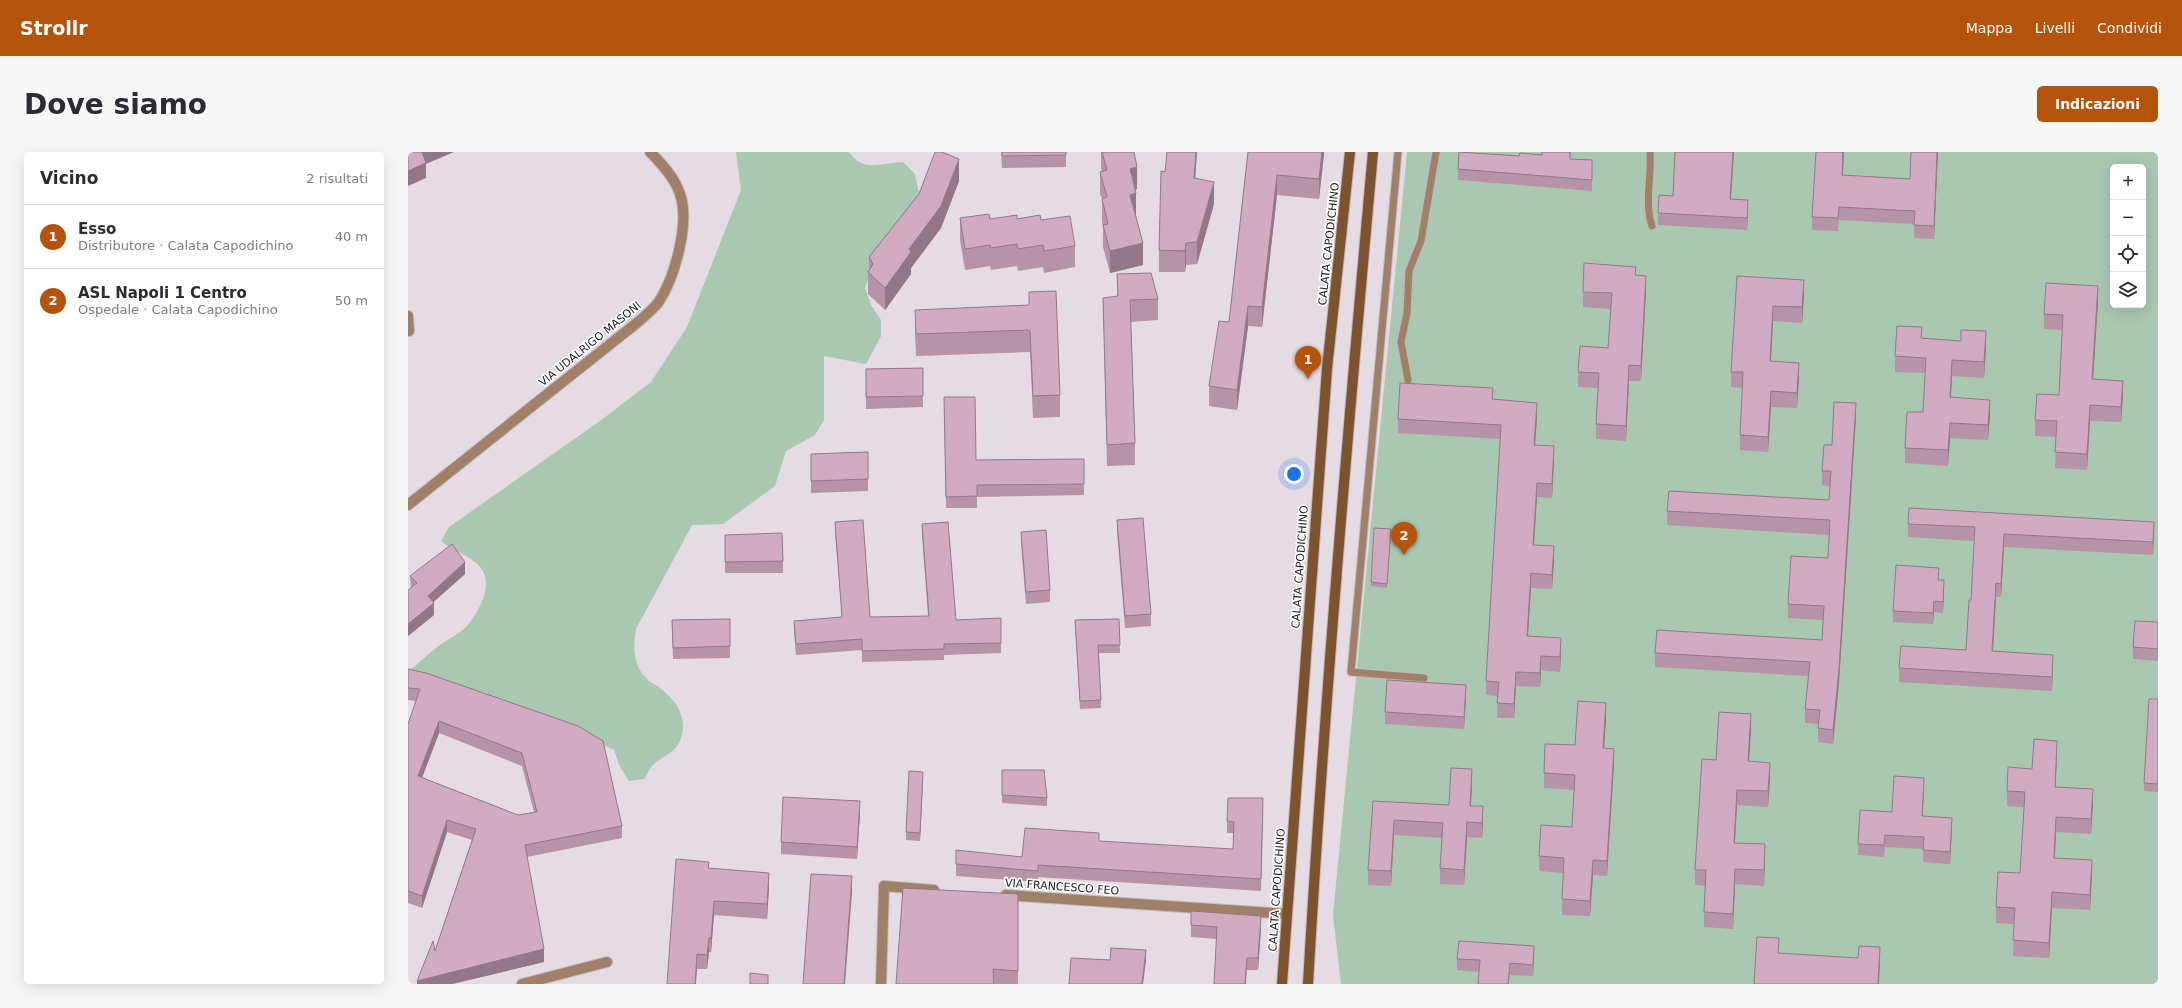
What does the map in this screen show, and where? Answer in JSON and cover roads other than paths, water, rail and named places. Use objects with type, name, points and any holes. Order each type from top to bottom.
[{"type":"main road","name":"CALATA CAPODICHINO","points":[[1282,984],[1327,369],[1350,152]]},
{"type":"main road","points":[[1308,984],[1320,789],[1352,374],[1373,152]]},
{"type":"street","name":"VIA UDALRIGO MASONI","points":[[408,505],[638,322],[657,303],[667,285],[682,237],[683,210],[680,194],[670,174],[650,152]]},
{"type":"street","points":[[408,316],[410,331],[408,330]]},
{"type":"street","points":[[881,984],[884,886],[948,891]]},
{"type":"street","name":"VIA FRANCESCO FEO","points":[[995,894],[1287,914]]},
{"type":"street","points":[[522,984],[607,962]]},
{"type":"lane","points":[[1398,152],[1351,672],[1424,678]]},
{"type":"lane","points":[[1408,380],[1401,342],[1407,313],[1409,271],[1421,242],[1436,152]]},
{"type":"lane","points":[[1650,152],[1651,166],[1648,214],[1652,226]]},
{"type":"place","name":"Esso","points":[[1308,379]]},
{"type":"place","name":"ASL Napoli 1 Centro","points":[[1404,555]]}]
